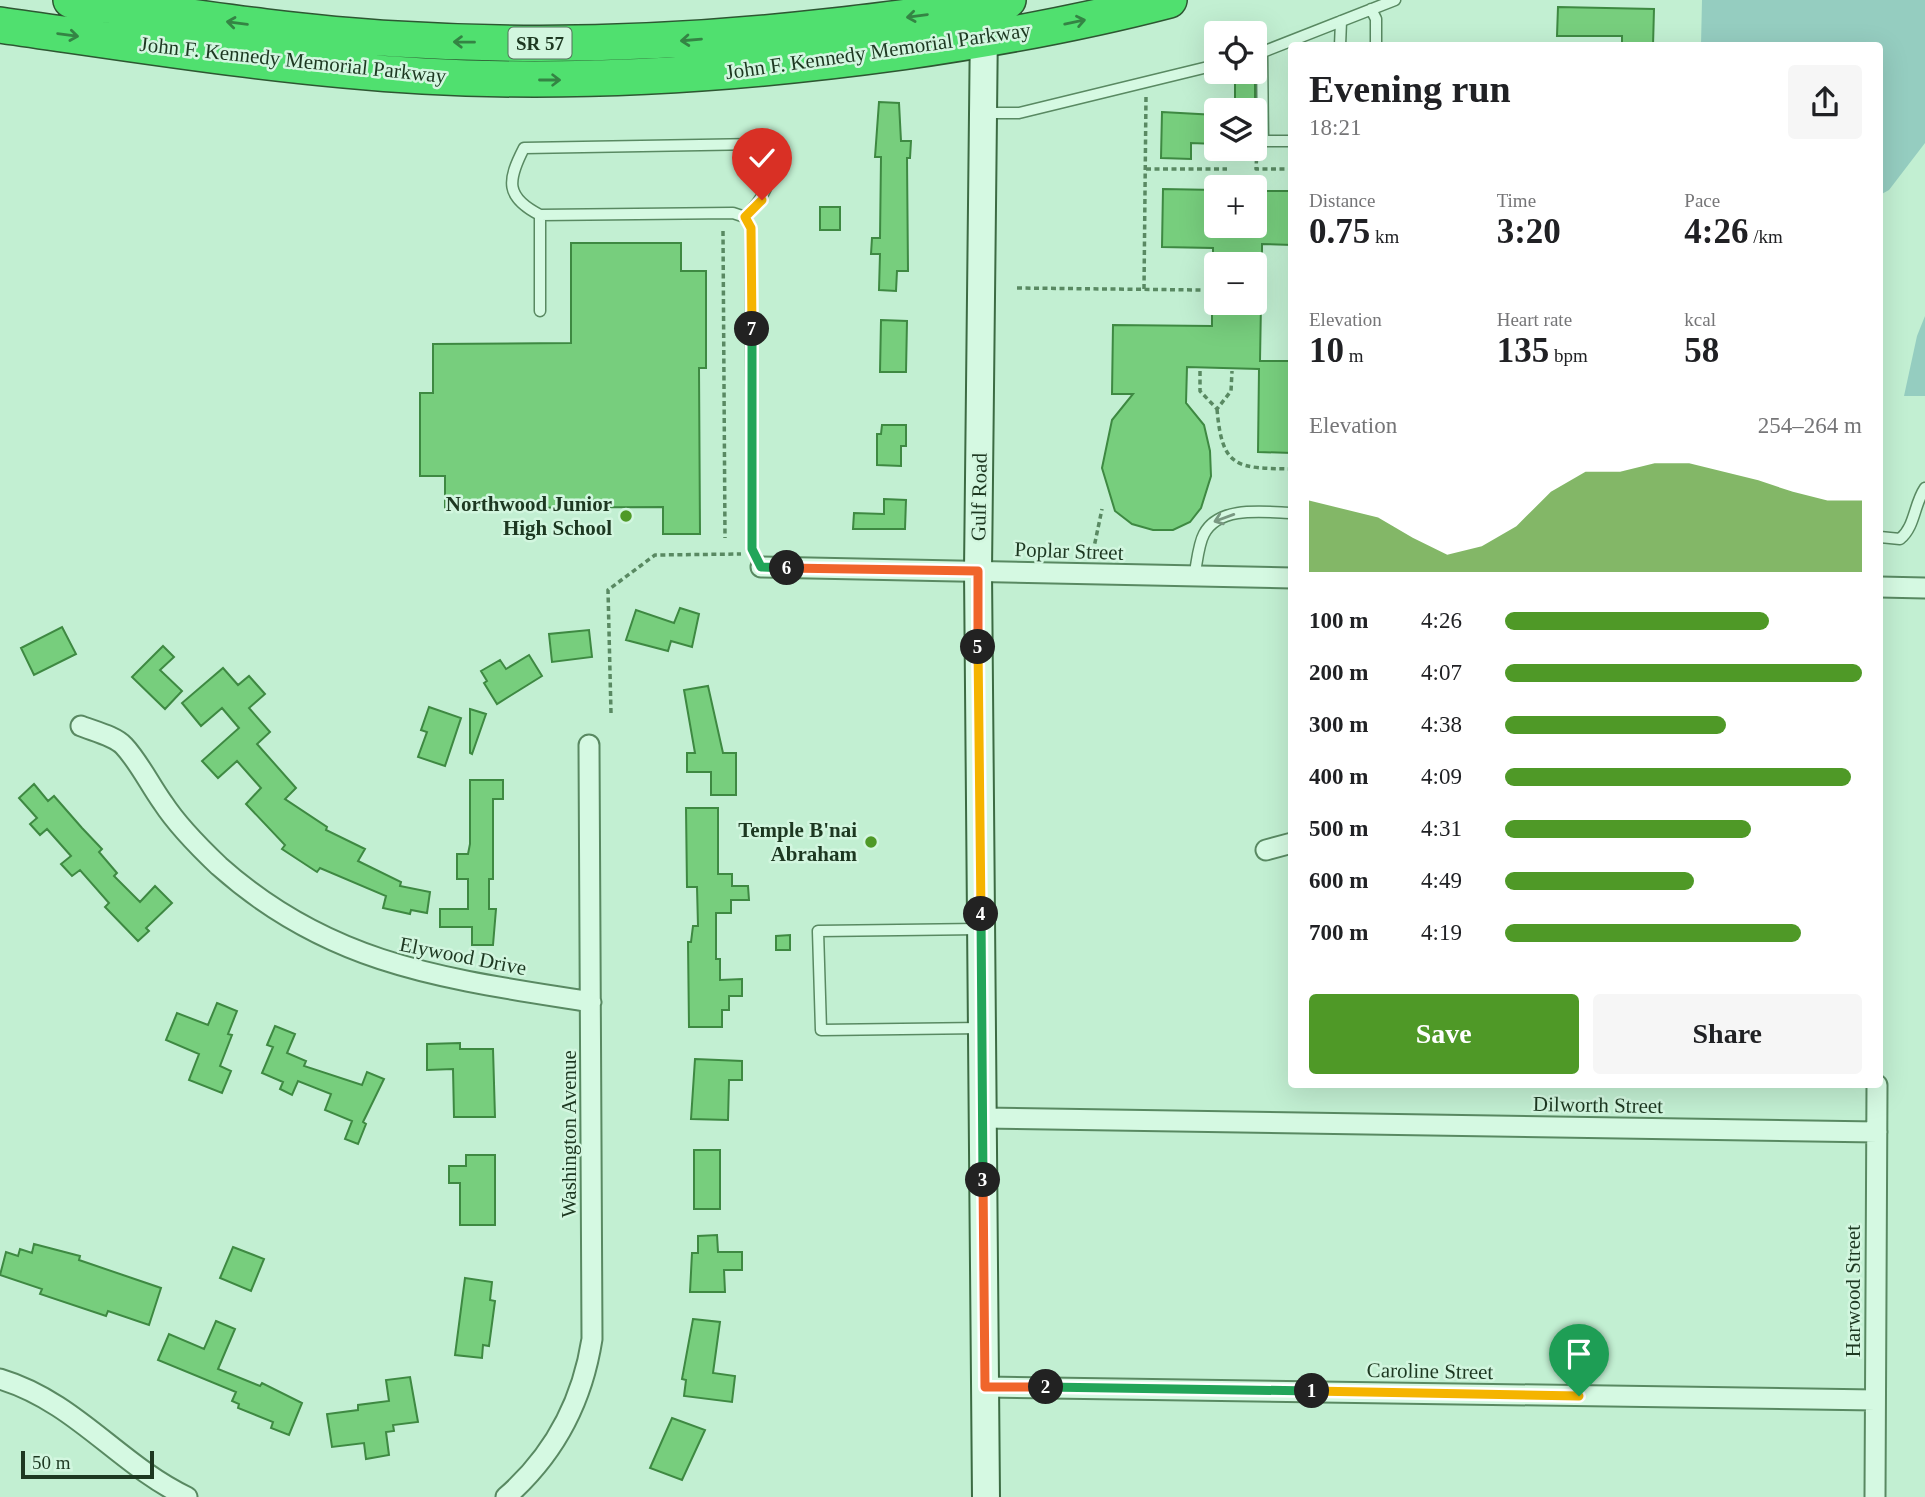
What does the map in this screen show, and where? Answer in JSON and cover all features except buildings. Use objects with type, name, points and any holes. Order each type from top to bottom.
[{"type":"highway","name":"John F. Kennedy Memorial Parkway","points":[[71,0],[360,37],[450,42],[614,44],[759,34],[918,17],[992,2]]},
{"type":"highway","name":"John F. Kennedy Memorial Parkway","points":[[0,25],[361,72],[507,80],[613,79],[772,69],[984,40],[1169,0]]},
{"type":"street","name":"Gulf Road","points":[[986,1497],[978,571],[984,40],[992,2]]},
{"type":"street","name":"Poplar Street","points":[[758,561],[978,571],[1288,578]]},
{"type":"street","points":[[1883,587],[1925,588]]},
{"type":"street","name":"Elywood Drive","points":[[81,726],[123,744],[165,806],[219,866],[284,915],[319,935],[381,961],[431,976],[591,1002]]},
{"type":"street","name":"Washington Avenue","points":[[506,1497],[534,1470],[558,1437],[577,1400],[589,1360],[593,1310],[589,745]]},
{"type":"street","points":[[1266,850],[1288,844]]},
{"type":"street","name":"Harwood Street","points":[[1875,1497],[1877,1088]]},
{"type":"street","name":"Dilworth Street","points":[[982,1118],[1877,1132]]},
{"type":"street","points":[[0,1379],[54,1402],[93,1429],[148,1475],[187,1497]]},
{"type":"street","name":"Caroline Street","points":[[985,1387],[1875,1400]]},
{"type":"lane","points":[[1267,49],[1395,0]]},
{"type":"lane","points":[[1371,9],[1376,19],[1376,42]]},
{"type":"lane","points":[[1340,21],[1340,42]]},
{"type":"lane","points":[[983,113],[1018,113],[1204,68]]},
{"type":"lane","points":[[1260,84],[1263,141],[1288,141]]},
{"type":"lane","points":[[745,217],[762,200],[771,182],[772,155],[759,144],[524,148],[514,167],[511,188],[521,205],[540,215],[733,213],[745,217],[751,228],[758,561]]},
{"type":"lane","points":[[540,215],[540,311]]},
{"type":"lane","points":[[1883,537],[1900,539],[1907,533],[1918,498],[1925,488]]},
{"type":"lane","points":[[1194,577],[1203,535],[1212,522],[1231,514],[1288,513]]},
{"type":"lane","points":[[981,929],[818,931],[821,1030],[982,1028]]},
{"type":"path","points":[[1144,289],[1146,93]]},
{"type":"path","points":[[1256,161],[1256,169],[1288,169]]},
{"type":"path","points":[[1146,169],[1227,169]]},
{"type":"path","points":[[723,231],[725,538]]},
{"type":"path","points":[[1017,288],[1203,290]]},
{"type":"path","points":[[1200,371],[1200,391],[1217,410],[1220,439],[1226,454],[1237,464],[1248,468],[1288,469]]},
{"type":"path","points":[[1217,410],[1231,391],[1232,371]]},
{"type":"path","points":[[1093,552],[1102,509]]},
{"type":"path","points":[[611,713],[608,590],[655,555],[758,561]]},
{"type":"shaded area","points":[[1702,0],[1925,0],[1925,143],[1889,190],[1883,193],[1883,42],[1701,42]]},
{"type":"shaded area","points":[[1925,316],[1925,396],[1904,396],[1917,336]]},
{"type":"place","name":"Northwood Junior High School","points":[[626,516]]},
{"type":"place","name":"Temple B'nai Abraham","points":[[871,842]]},
{"type":"route","points":[[762,200],[745,217],[751,228],[752,549],[761,567],[978,571],[985,1387],[1579,1396]]}]
